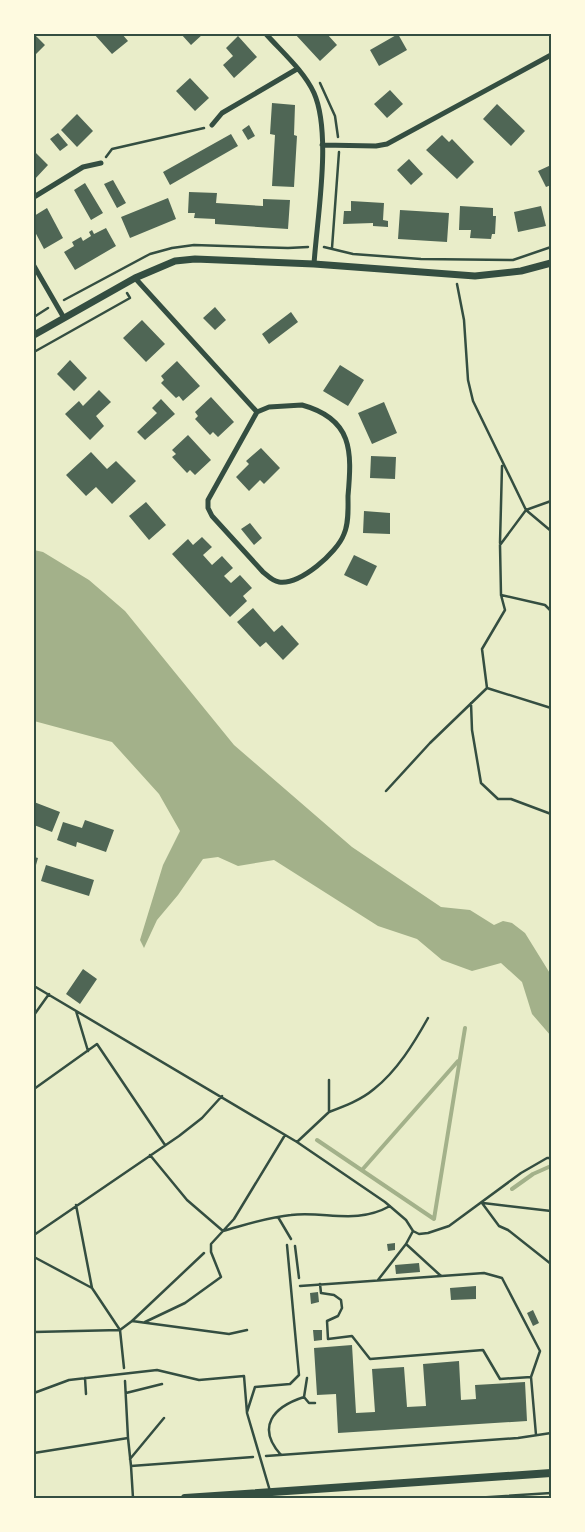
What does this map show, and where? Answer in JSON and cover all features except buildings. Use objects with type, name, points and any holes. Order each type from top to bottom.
[{"type":"main road","points":[[185,1498],[551,1473]]},
{"type":"street","points":[[266,34],[297,69],[313,92],[322,119],[314,264]]},
{"type":"street","points":[[322,145],[376,146],[387,144],[551,54]]},
{"type":"street","points":[[212,126],[222,113],[297,69]]},
{"type":"street","points":[[34,197],[83,167],[101,163]]},
{"type":"street","points":[[34,335],[134,278],[168,263],[195,258],[314,264],[474,276],[521,271],[551,263]]},
{"type":"street","points":[[34,266],[64,318]]},
{"type":"street","points":[[134,278],[257,412]]},
{"type":"street","points":[[302,405],[315,409],[338,424],[344,433],[351,458],[345,533],[341,542],[308,573],[287,582],[271,579],[263,572],[212,516],[208,508],[210,492],[257,412],[269,407],[302,405]]},
{"type":"lane","points":[[247,1413],[255,1387],[290,1384],[299,1375],[287,1245]]},
{"type":"lane","points":[[34,1393],[69,1380],[156,1370],[199,1380],[244,1376],[247,1413],[270,1492]]},
{"type":"lane","points":[[85,1378],[86,1394]]},
{"type":"path","points":[[101,163],[112,149],[212,126]]},
{"type":"path","points":[[332,248],[353,254],[421,259],[513,260],[551,248]]},
{"type":"path","points":[[34,352],[130,298],[113,273]]},
{"type":"path","points":[[455,275],[464,320],[466,363],[473,401],[495,442],[502,465],[526,510],[551,531]]},
{"type":"path","points":[[487,688],[482,649],[504,610],[500,545],[502,465]]},
{"type":"path","points":[[500,545],[526,510],[551,501]]},
{"type":"path","points":[[502,595],[545,605],[551,611]]},
{"type":"path","points":[[386,791],[487,688]]},
{"type":"path","points":[[487,688],[551,708]]},
{"type":"path","points":[[472,703],[472,730],[481,783],[498,799],[511,799],[551,814]]},
{"type":"path","points":[[34,986],[297,1142],[390,1206],[406,1220],[413,1231],[419,1234],[450,1226],[521,1172],[551,1158]]},
{"type":"path","points":[[34,1014],[49,994]]},
{"type":"path","points":[[76,1010],[88,1051]]},
{"type":"path","points":[[297,1142],[329,1112],[356,1101],[375,1089],[411,1048],[428,1018]]},
{"type":"path","points":[[34,1089],[97,1044],[165,1145]]},
{"type":"path","points":[[329,1080],[329,1112]]},
{"type":"path","points":[[34,1235],[202,1118],[222,1096]]},
{"type":"path","points":[[146,1322],[185,1304],[221,1277],[211,1252],[211,1244],[234,1219],[285,1136]]},
{"type":"path","points":[[150,1155],[187,1200],[223,1231]]},
{"type":"path","points":[[482,1203],[551,1211]]},
{"type":"path","points":[[482,1203],[499,1226],[508,1230],[551,1264]]},
{"type":"path","points":[[76,1205],[92,1288],[120,1330],[134,1498]]},
{"type":"path","points":[[223,1231],[290,1214],[354,1217],[375,1214],[390,1206]]},
{"type":"path","points":[[378,1280],[406,1244],[413,1231]]},
{"type":"path","points":[[406,1244],[441,1276]]},
{"type":"path","points":[[34,1332],[120,1330],[204,1253]]},
{"type":"path","points":[[34,1257],[92,1288]]},
{"type":"path","points":[[300,1286],[484,1273],[502,1278],[540,1351],[531,1377],[536,1436]]},
{"type":"path","points":[[320,1284],[321,1294],[334,1295],[341,1300],[338,1316],[327,1322],[328,1339],[352,1336],[370,1359],[483,1350],[500,1379],[531,1377]]},
{"type":"path","points":[[132,1321],[229,1334],[247,1330]]},
{"type":"path","points":[[126,1393],[162,1384]]},
{"type":"path","points":[[281,1455],[270,1443],[268,1426],[277,1409],[304,1397],[309,1403],[316,1403]]},
{"type":"path","points":[[130,1459],[164,1418]]},
{"type":"path","points":[[131,1466],[536,1436],[551,1433]]},
{"type":"path","points":[[34,1453],[128,1438]]},
{"type":"path","points":[[474,1498],[551,1493]]},
{"type":"path","points":[[515,1496],[519,1498]]},
{"type":"shaded area","points":[[34,550],[43,552],[89,580],[125,611],[234,745],[352,847],[441,907],[470,910],[494,925],[503,921],[512,923],[525,933],[551,975],[551,1036],[532,1014],[522,982],[501,963],[472,971],[442,960],[417,939],[378,926],[274,860],[238,866],[218,857],[203,859],[178,895],[157,920],[144,948],[140,940],[163,865],[180,831],[159,794],[112,742],[34,721]]},
{"type":"waterway","points":[[317,1140],[434,1219],[465,1028]]},
{"type":"waterway","points":[[362,1170],[458,1061]]},
{"type":"waterway","points":[[512,1189],[533,1174],[551,1166]]}]
